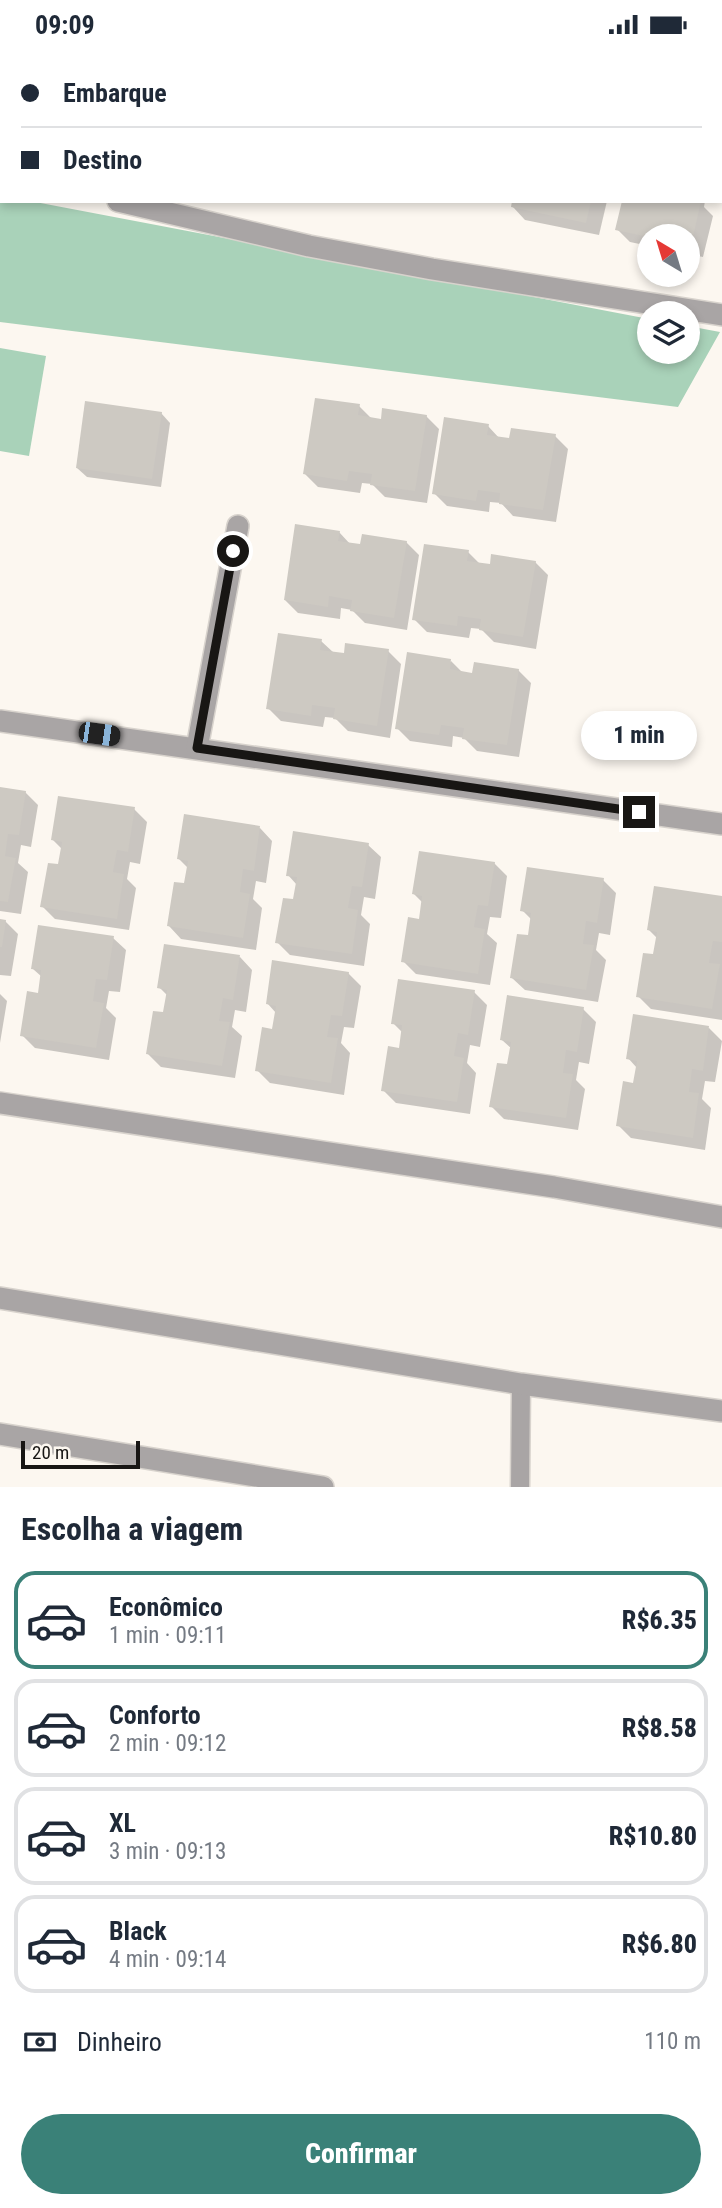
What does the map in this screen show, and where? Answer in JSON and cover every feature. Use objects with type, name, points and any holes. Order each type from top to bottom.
[{"type":"street","points":[[126,203],[309,246],[432,269],[722,314]]},
{"type":"street","points":[[197,748],[238,526]]},
{"type":"street","points":[[0,721],[722,824]]},
{"type":"street","points":[[0,1103],[554,1187],[722,1217]]},
{"type":"street","points":[[0,1298],[521,1384],[722,1411]]},
{"type":"street","points":[[0,1434],[323,1487]]},
{"type":"lane","points":[[520,1487],[521,1384]]},
{"type":"green space","points":[[0,203],[40,203],[637,317],[637,364],[700,364],[700,328],[720,332],[678,407],[0,322]]},
{"type":"green space","points":[[0,348],[46,356],[29,456],[0,451]]},
{"type":"building","points":[[512,203],[591,203],[586,223],[511,207]]},
{"type":"building","points":[[622,203],[701,203],[696,224],[637,224],[637,235],[615,230]]},
{"type":"building","points":[[315,398],[360,404],[358,415],[381,419],[382,408],[427,415],[415,491],[370,485],[372,474],[349,471],[347,481],[303,474]]},
{"type":"building","points":[[85,401],[162,412],[152,479],[76,468]]},
{"type":"building","points":[[444,417],[489,424],[487,435],[509,438],[511,428],[556,434],[543,510],[499,504],[500,493],[478,490],[476,501],[432,494]]},
{"type":"building","points":[[295,524],[340,531],[338,541],[360,544],[362,534],[407,541],[394,618],[350,611],[352,600],[329,596],[328,607],[284,600]]},
{"type":"building","points":[[424,544],[469,550],[467,561],[490,564],[491,554],[536,561],[523,637],[479,630],[481,619],[458,616],[457,626],[412,620]]},
{"type":"building","points":[[278,633],[322,639],[320,650],[344,653],[345,643],[389,649],[377,726],[333,719],[335,708],[312,705],[311,716],[266,709]]},
{"type":"building","points":[[407,652],[451,659],[450,669],[472,673],[474,662],[519,669],[507,745],[462,739],[464,728],[441,725],[439,735],[395,729]]},
{"type":"building","points":[[0,787],[26,791],[19,835],[8,834],[5,856],[16,858],[8,902],[0,901]]},
{"type":"building","points":[[58,796],[135,807],[128,852],[117,850],[113,872],[124,874],[117,919],[40,907],[48,863],[58,864],[62,842],[51,840]]},
{"type":"building","points":[[184,814],[260,826],[254,871],[243,869],[240,892],[250,894],[243,938],[167,926],[174,882],[184,883],[188,861],[177,859]]},
{"type":"building","points":[[293,831],[369,843],[362,887],[352,886],[348,908],[358,910],[352,954],[275,943],[283,898],[293,899],[297,877],[286,876]]},
{"type":"building","points":[[419,851],[495,862],[488,906],[478,905],[474,927],[485,929],[478,974],[401,962],[408,917],[419,919],[422,896],[412,894]]},
{"type":"building","points":[[527,867],[604,878],[597,923],[586,921],[583,944],[594,945],[586,990],[510,978],[517,934],[528,935],[531,913],[520,911]]},
{"type":"building","points":[[654,886],[722,896],[722,942],[713,941],[709,963],[720,964],[712,1009],[636,997],[643,953],[653,954],[657,932],[647,930]]},
{"type":"building","points":[[0,919],[6,920],[2,947],[0,947]]},
{"type":"building","points":[[38,925],[114,936],[107,980],[96,979],[93,1001],[104,1003],[96,1048],[20,1036],[27,991],[38,993],[41,970],[31,969]]},
{"type":"building","points":[[164,944],[240,955],[233,1000],[223,998],[219,1021],[230,1022],[222,1066],[146,1054],[153,1011],[163,1012],[167,990],[157,988]]},
{"type":"building","points":[[272,960],[349,972],[342,1016],[331,1015],[327,1037],[338,1038],[331,1083],[255,1071],[262,1027],[272,1029],[276,1006],[266,1004]]},
{"type":"building","points":[[398,979],[475,990],[468,1035],[458,1033],[454,1056],[464,1058],[457,1102],[381,1091],[388,1046],[399,1048],[402,1025],[391,1024]]},
{"type":"building","points":[[507,995],[584,1007],[577,1052],[566,1050],[563,1073],[573,1074],[566,1118],[489,1107],[497,1063],[507,1064],[511,1042],[500,1040]]},
{"type":"building","points":[[633,1014],[709,1026],[703,1071],[692,1069],[689,1092],[699,1093],[693,1138],[616,1126],[623,1081],[633,1083],[637,1061],[626,1059]]},
{"type":"route","points":[[233,551],[197,748],[639,812]]}]
